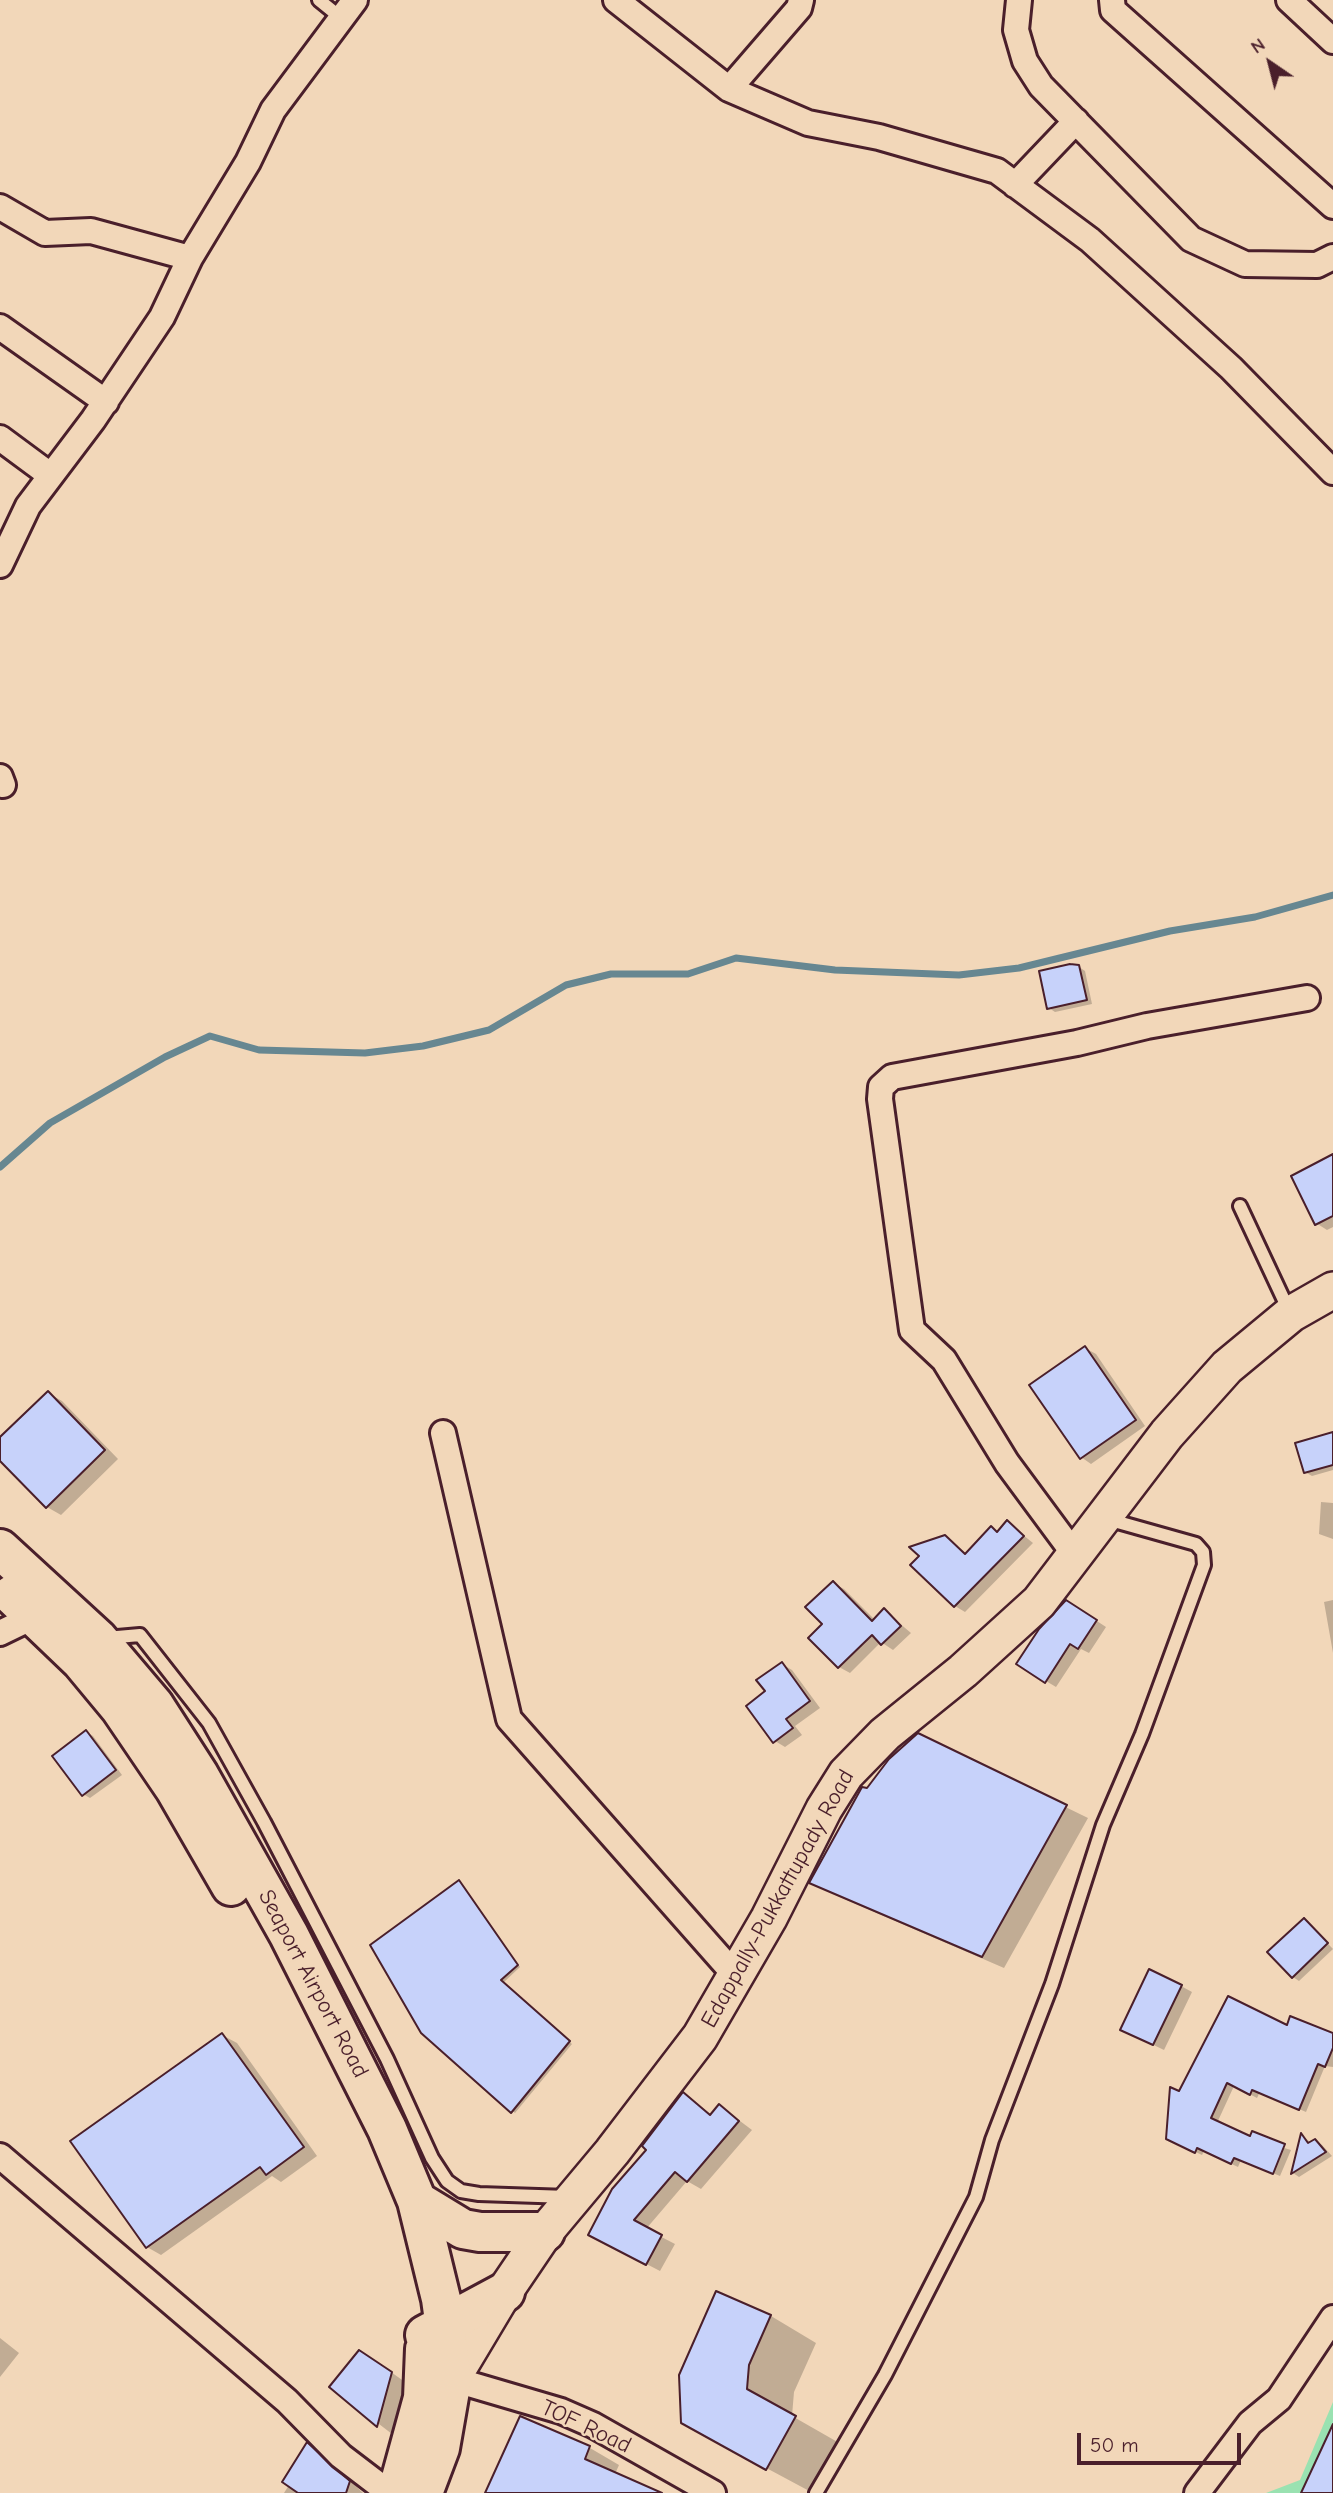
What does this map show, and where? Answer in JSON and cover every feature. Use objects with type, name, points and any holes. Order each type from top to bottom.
[{"type":"main road","name":"Edappally-Pukkattupady Road","points":[[438,2381],[505,2292],[545,2232],[576,2197],[700,2037],[769,1919],[824,1809],[846,1774],[885,1734],[963,1671],[1039,1602],[1167,1434],[1227,1367],[1291,1314],[1333,1290]]},
{"type":"main road","name":"Seaport Airport Road","points":[[0,1549],[98,1639],[154,1705],[199,1775],[257,1877],[340,2031],[387,2129],[416,2201],[441,2299],[434,2330]]},
{"type":"main road","name":"Seaport Airport Road","points":[[0,1584],[81,1661],[120,1708],[175,1789],[265,1944],[365,2142],[434,2330],[438,2381],[413,2442],[406,2492]]},
{"type":"main road","points":[[416,2201],[463,2229],[480,2232],[545,2232]]},
{"type":"main road","points":[[434,2330],[505,2292]]},
{"type":"street","points":[[616,0],[729,89],[808,123],[880,137],[997,171],[1090,240],[1240,377],[1333,472]]},
{"type":"street","points":[[729,89],[799,8],[801,0]]},
{"type":"street","points":[[1019,0],[1016,30],[1025,61],[1041,86],[1191,239],[1245,264],[1317,265],[1333,257]]},
{"type":"street","points":[[1112,0],[1113,10],[1333,206]]},
{"type":"street","points":[[1289,0],[1333,41]]},
{"type":"street","points":[[0,565],[28,506],[106,402],[162,317],[190,258],[248,162],[273,110],[347,8]]},
{"type":"street","points":[[1015,185],[1076,121]]},
{"type":"street","points":[[0,207],[45,233],[91,231],[190,258]]},
{"type":"street","points":[[0,327],[106,402]]},
{"type":"street","points":[[0,438],[50,475]]},
{"type":"street","points":[[1075,1555],[1007,1463],[944,1360],[912,1330],[880,1099],[881,1087],[892,1077],[1077,1043],[1147,1026],[1307,998]]},
{"type":"street","points":[[443,1433],[509,1719],[736,1976]]},
{"type":"street","points":[[0,1633],[35,1616]]},
{"type":"street","points":[[0,2156],[287,2401],[341,2456],[370,2479],[406,2492]]},
{"type":"street","points":[[1197,2493],[1250,2423],[1279,2399],[1333,2318]]},
{"type":"street","name":"TOF Road","points":[[438,2381],[549,2408],[593,2425],[713,2493]]},
{"type":"lane","points":[[319,0],[347,8]]},
{"type":"lane","points":[[1240,1206],[1291,1314]]},
{"type":"lane","points":[[816,2493],[885,2375],[976,2197],[992,2140],[1052,1984],[1103,1825],[1142,1734],[1204,1565],[1203,1552],[1196,1544],[1103,1518]]},
{"type":"lane","points":[[98,1639],[141,1635],[209,1723],[264,1822],[387,2059],[432,2158],[447,2181],[461,2191],[479,2194],[576,2197]]},
{"type":"green space","points":[[1333,2402],[1333,2493],[1266,2493],[1300,2480]]},
{"type":"building","points":[[1070,964],[1079,965],[1087,1000],[1047,1009],[1039,971]]},
{"type":"building","points":[[1333,1154],[1333,1216],[1315,1225],[1291,1176]]},
{"type":"building","points":[[1085,1346],[1136,1420],[1080,1459],[1029,1385]]},
{"type":"building","points":[[48,1391],[105,1450],[46,1508],[0,1461],[0,1437]]},
{"type":"building","points":[[1333,1432],[1333,1465],[1304,1473],[1295,1443]]},
{"type":"building","points":[[1007,1520],[1024,1536],[954,1607],[910,1565],[919,1556],[909,1547],[945,1535],[965,1554],[991,1526],[997,1532]]},
{"type":"building","points":[[833,1581],[872,1621],[884,1608],[901,1626],[881,1645],[872,1635],[838,1668],[808,1638],[822,1624],[805,1607]]},
{"type":"building","points":[[1066,1600],[1097,1620],[1078,1649],[1070,1644],[1045,1683],[1016,1664],[1039,1629]]},
{"type":"building","points":[[782,1662],[810,1701],[786,1719],[793,1728],[773,1743],[746,1706],[765,1691],[756,1680]]},
{"type":"building","points":[[86,1730],[116,1770],[82,1796],[52,1756]]},
{"type":"building","points":[[918,1733],[1067,1805],[982,1957],[809,1883],[862,1787],[867,1788],[889,1759]]},
{"type":"building","points":[[459,1880],[518,1965],[501,1980],[570,2041],[511,2113],[421,2033],[370,1945]]},
{"type":"building","points":[[1304,1918],[1328,1943],[1292,1978],[1267,1952]]},
{"type":"building","points":[[1149,1969],[1182,1985],[1153,2045],[1120,2030]]},
{"type":"building","points":[[1228,1996],[1287,2025],[1290,2016],[1333,2033],[1333,2048],[1325,2067],[1318,2064],[1299,2110],[1252,2090],[1250,2095],[1227,2083],[1211,2118],[1250,2136],[1252,2131],[1285,2144],[1273,2174],[1234,2158],[1231,2164],[1197,2148],[1195,2153],[1166,2139],[1170,2087],[1179,2091]]},
{"type":"building","points":[[222,2033],[304,2147],[266,2175],[260,2167],[146,2248],[70,2141]]},
{"type":"building","points":[[683,2092],[710,2115],[719,2104],[739,2121],[687,2182],[675,2172],[634,2220],[662,2235],[646,2265],[588,2235],[612,2189],[646,2150],[642,2146]]},
{"type":"building","points":[[1301,2133],[1308,2143],[1315,2139],[1326,2152],[1291,2174]]},
{"type":"building","points":[[716,2291],[771,2315],[749,2365],[747,2389],[796,2416],[766,2470],[681,2423],[679,2375]]},
{"type":"building","points":[[359,2350],[392,2372],[377,2427],[329,2387]]},
{"type":"building","points":[[520,2416],[590,2446],[585,2459],[662,2493],[485,2493]]},
{"type":"building","points":[[1333,2424],[1333,2493],[1301,2493]]},
{"type":"building","points":[[307,2442],[350,2481],[346,2493],[298,2493],[282,2482]]},
{"type":"waterway","points":[[0,1167],[50,1123],[165,1057],[210,1036],[259,1050],[365,1053],[423,1046],[489,1030],[566,985],[611,974],[688,974],[736,958],[835,970],[959,975],[1019,968],[1170,931],[1255,917],[1333,895]]}]
